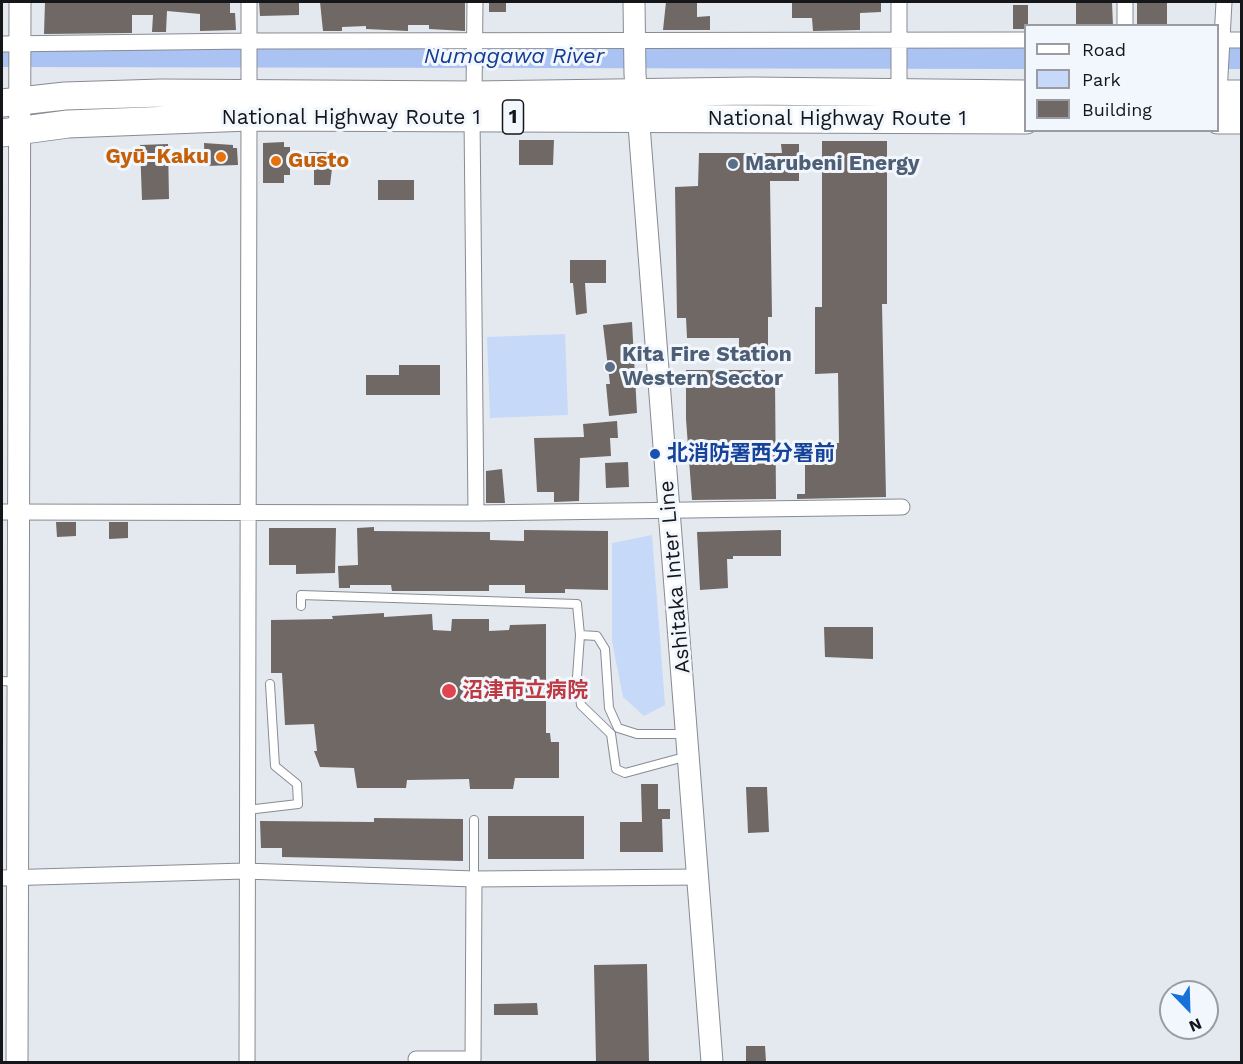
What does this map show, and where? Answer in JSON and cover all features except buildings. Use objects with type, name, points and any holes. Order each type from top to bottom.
[{"type":"highway","name":"National Highway Route 1","points":[[11,102],[65,96],[473,97],[635,83],[899,82],[1024,94]]},
{"type":"highway","name":"National Highway Route 1","points":[[11,131],[249,95]]},
{"type":"highway","points":[[1223,96],[1242,120]]},
{"type":"highway","name":"National Highway Route 1","points":[[473,97],[638,118],[1024,120]]},
{"type":"street","points":[[17,1062],[9,878],[11,102],[20,2]]},
{"type":"street","points":[[247,1062],[245,871],[249,512],[249,2]]},
{"type":"street","points":[[475,2],[473,97],[476,513]]},
{"type":"street","name":"Ashitaka Inter Line","points":[[634,2],[635,83],[712,1062]]},
{"type":"street","points":[[899,2],[899,82]]},
{"type":"street","points":[[1125,2],[1125,24]]},
{"type":"street","points":[[1223,96],[1219,42],[1224,2]]},
{"type":"street","points":[[15,52],[249,43],[475,45],[634,42],[899,43],[1024,40]]},
{"type":"street","points":[[1219,42],[1242,40]]},
{"type":"street","points":[[10,512],[670,512],[902,507]]},
{"type":"street","points":[[9,878],[245,871],[474,879],[699,877]]},
{"type":"street","points":[[416,1059],[473,1061],[474,879]]},
{"type":"lane","points":[[301,606],[301,595],[578,604],[580,635],[578,677],[581,705],[611,734],[616,769],[625,773],[689,756]]},
{"type":"lane","points":[[580,635],[597,636],[605,649],[609,708],[618,728],[637,734],[687,734]]},
{"type":"lane","points":[[246,810],[298,804],[297,784],[275,766],[270,684]]},
{"type":"lane","points":[[474,820],[474,879]]},
{"type":"green space","points":[[565,334],[568,415],[490,418],[487,337]]},
{"type":"green space","points":[[652,535],[665,705],[644,716],[623,697],[612,641],[612,543]]},
{"type":"waterway","name":"Numagawa River","points":[[2,56],[1024,58]]},
{"type":"waterway","name":"Numagawa River","points":[[1219,58],[1242,58]]},
{"type":"place","name":"Gyū-Kaku","points":[[221,157]]},
{"type":"place","name":"Gusto","points":[[276,161]]},
{"type":"place","name":"Marubeni Energy","points":[[733,164]]},
{"type":"place","name":"Kita Fire Station Western Sector","points":[[610,367]]},
{"type":"place","name":"北消防署西分署前","points":[[655,454]]},
{"type":"place","name":"沼津市立病院","points":[[449,691]]}]
